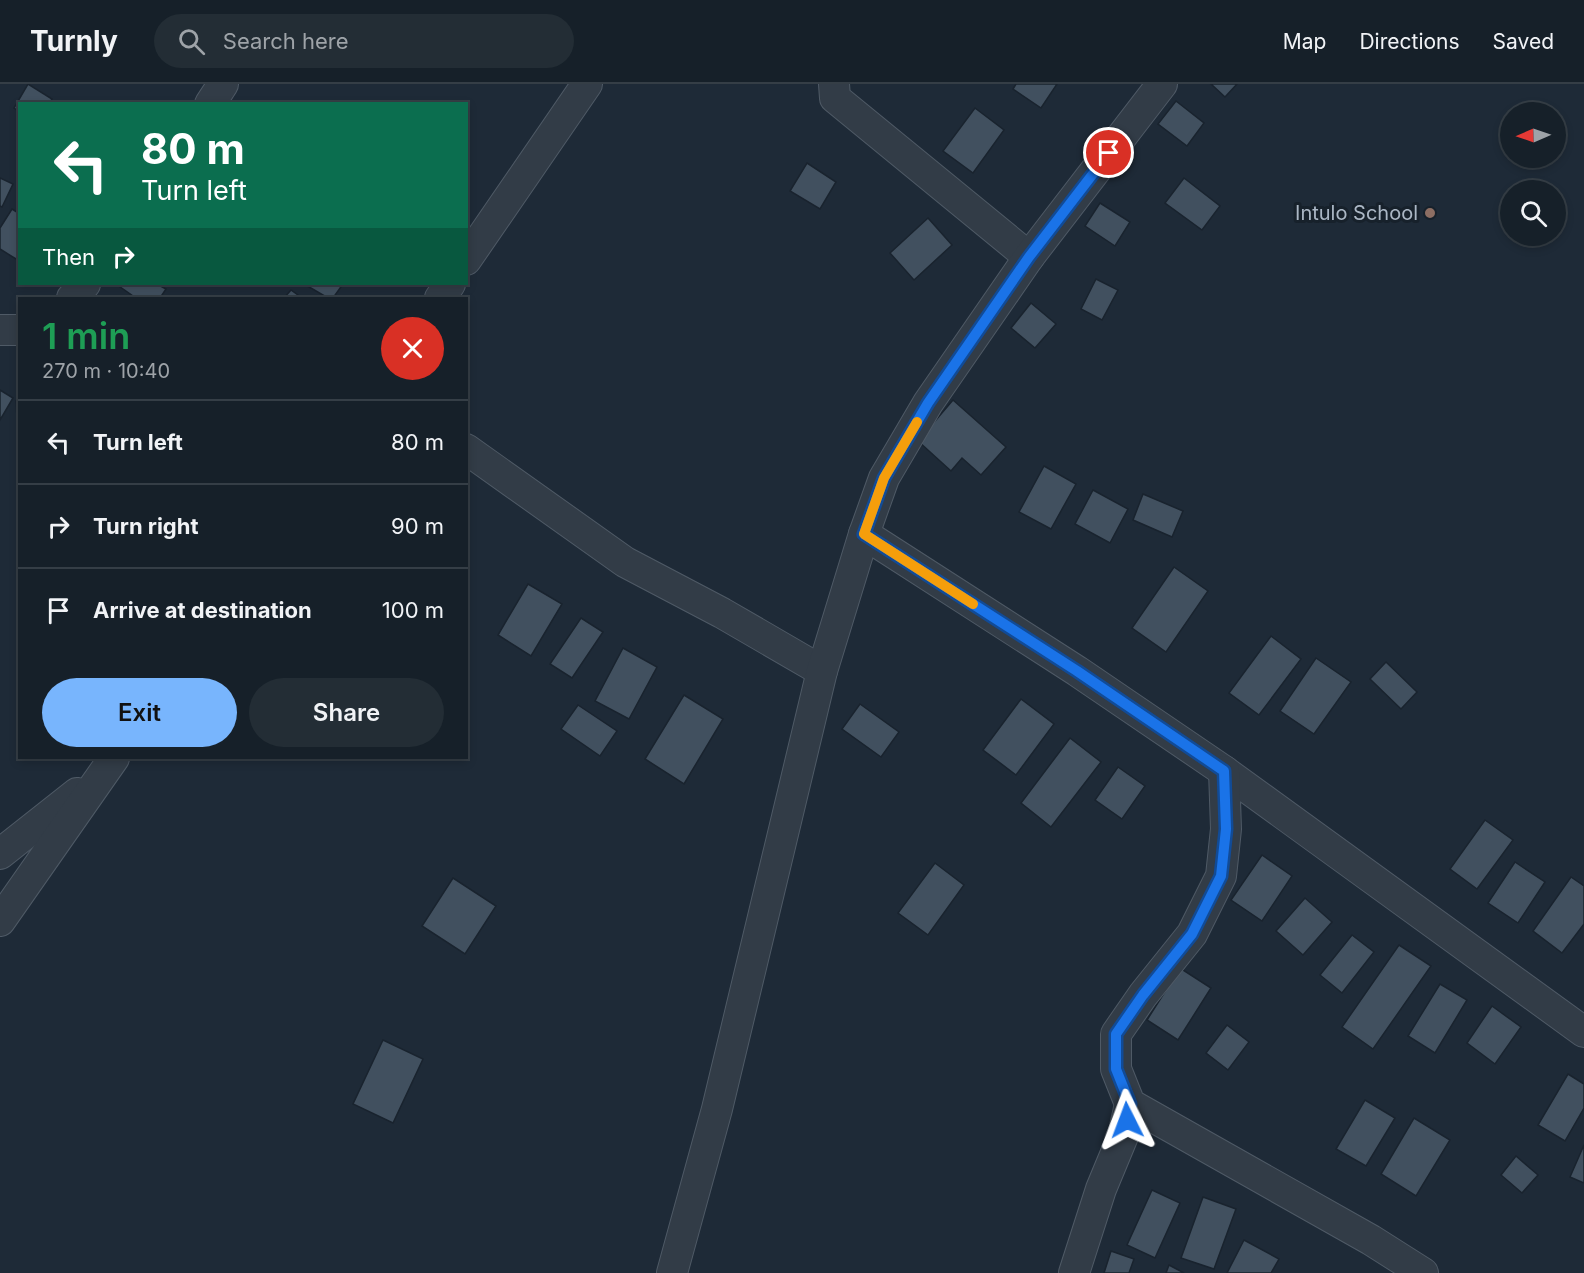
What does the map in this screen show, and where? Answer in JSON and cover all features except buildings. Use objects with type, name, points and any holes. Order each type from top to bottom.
[{"type":"street","points":[[211,102],[223,84]]},
{"type":"street","points":[[468,257],[587,84]]},
{"type":"street","points":[[672,1273],[717,1109],[822,671],[864,534],[884,478],[928,403],[1029,257],[1162,84]]},
{"type":"street","points":[[827,89],[1029,257]]},
{"type":"street","points":[[73,297],[84,285]]},
{"type":"street","points":[[0,330],[18,330]]},
{"type":"street","points":[[468,450],[625,562],[722,613],[822,671]]},
{"type":"street","points":[[864,534],[1077,671],[1224,771],[1584,1032]]},
{"type":"street","points":[[0,854],[106,767]]},
{"type":"street","points":[[0,921],[106,767]]},
{"type":"street","points":[[1074,1273],[1101,1189],[1123,1136],[1130,1104],[1116,1069],[1116,1034],[1143,995],[1192,934],[1221,876],[1226,829],[1224,771]]},
{"type":"street","points":[[1130,1104],[1371,1240],[1423,1273]]},
{"type":"slow traffic","points":[[917,422],[884,478],[864,534],[973,604]]},
{"type":"place","name":"Intulo School","points":[[1430,213]]},
{"type":"route","points":[[1109,153],[1029,257],[928,403],[884,478],[864,534],[1077,671],[1224,771],[1226,829],[1221,876],[1192,934],[1143,995],[1116,1034],[1116,1069],[1130,1104],[1127,1120]]}]
